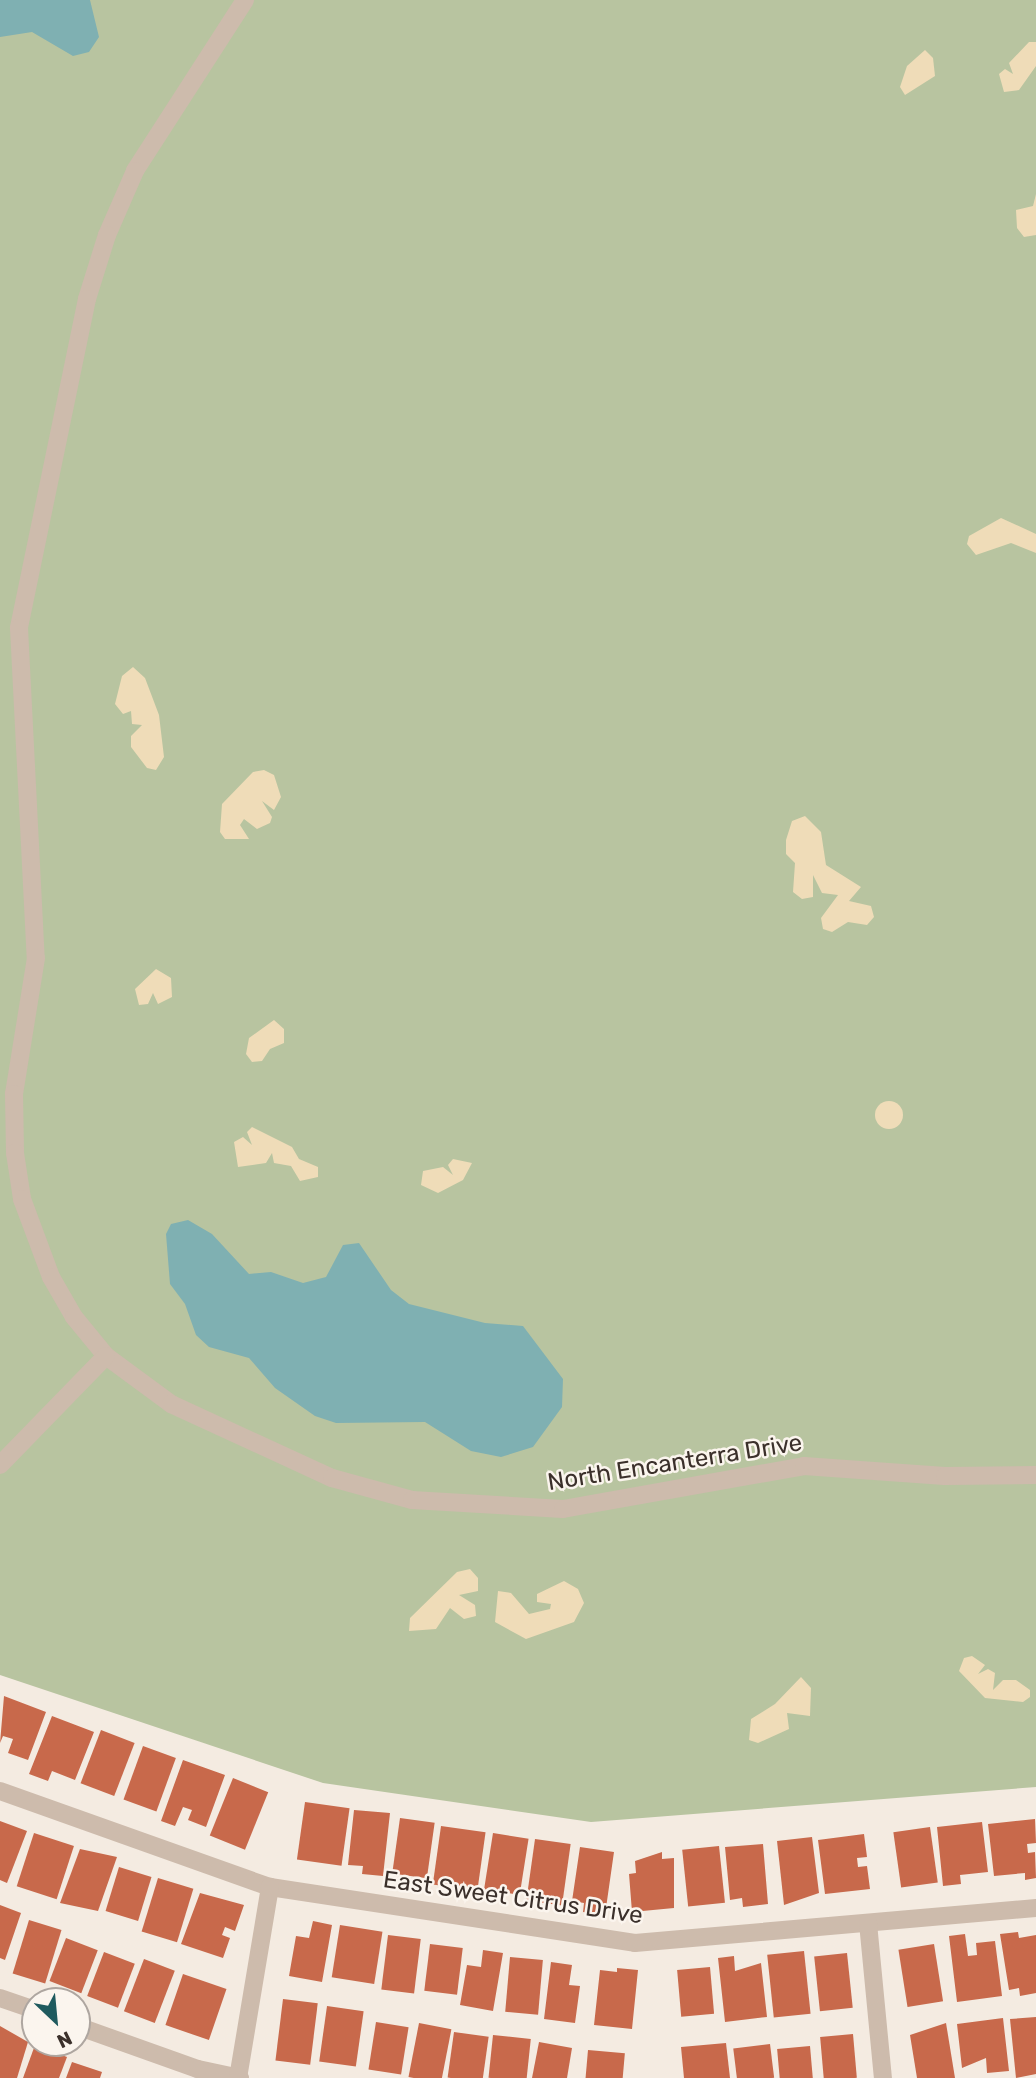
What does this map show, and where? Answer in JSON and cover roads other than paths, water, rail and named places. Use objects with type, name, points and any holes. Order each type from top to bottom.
[{"type":"street","name":"North Encanterra Drive","points":[[245,0],[135,171],[107,235],[87,299],[19,628],[36,958],[14,1094],[15,1153],[34,1239],[74,1317],[106,1356],[171,1404],[251,1445],[332,1478],[412,1500],[563,1509],[804,1466],[945,1476],[1036,1475]]},
{"type":"street","points":[[0,1465],[106,1356]]},
{"type":"street","name":"East Sweet Citrus Drive","points":[[0,1791],[270,1887],[635,1943],[1036,1908]]},
{"type":"street","points":[[91,2030],[239,2078],[270,1887]]},
{"type":"street","points":[[868,1923],[883,2078]]},
{"type":"street","points":[[0,1998],[21,2005]]},
{"type":"water","points":[[0,0],[90,0],[99,37],[89,52],[73,56],[32,32],[0,37]]},
{"type":"water","points":[[188,1220],[212,1234],[249,1274],[271,1272],[303,1283],[326,1277],[343,1245],[359,1243],[391,1290],[409,1304],[485,1323],[523,1326],[563,1379],[562,1407],[533,1447],[501,1457],[471,1451],[425,1422],[336,1423],[315,1416],[275,1388],[249,1358],[209,1347],[196,1335],[185,1304],[170,1284],[166,1234],[171,1224]]}]
